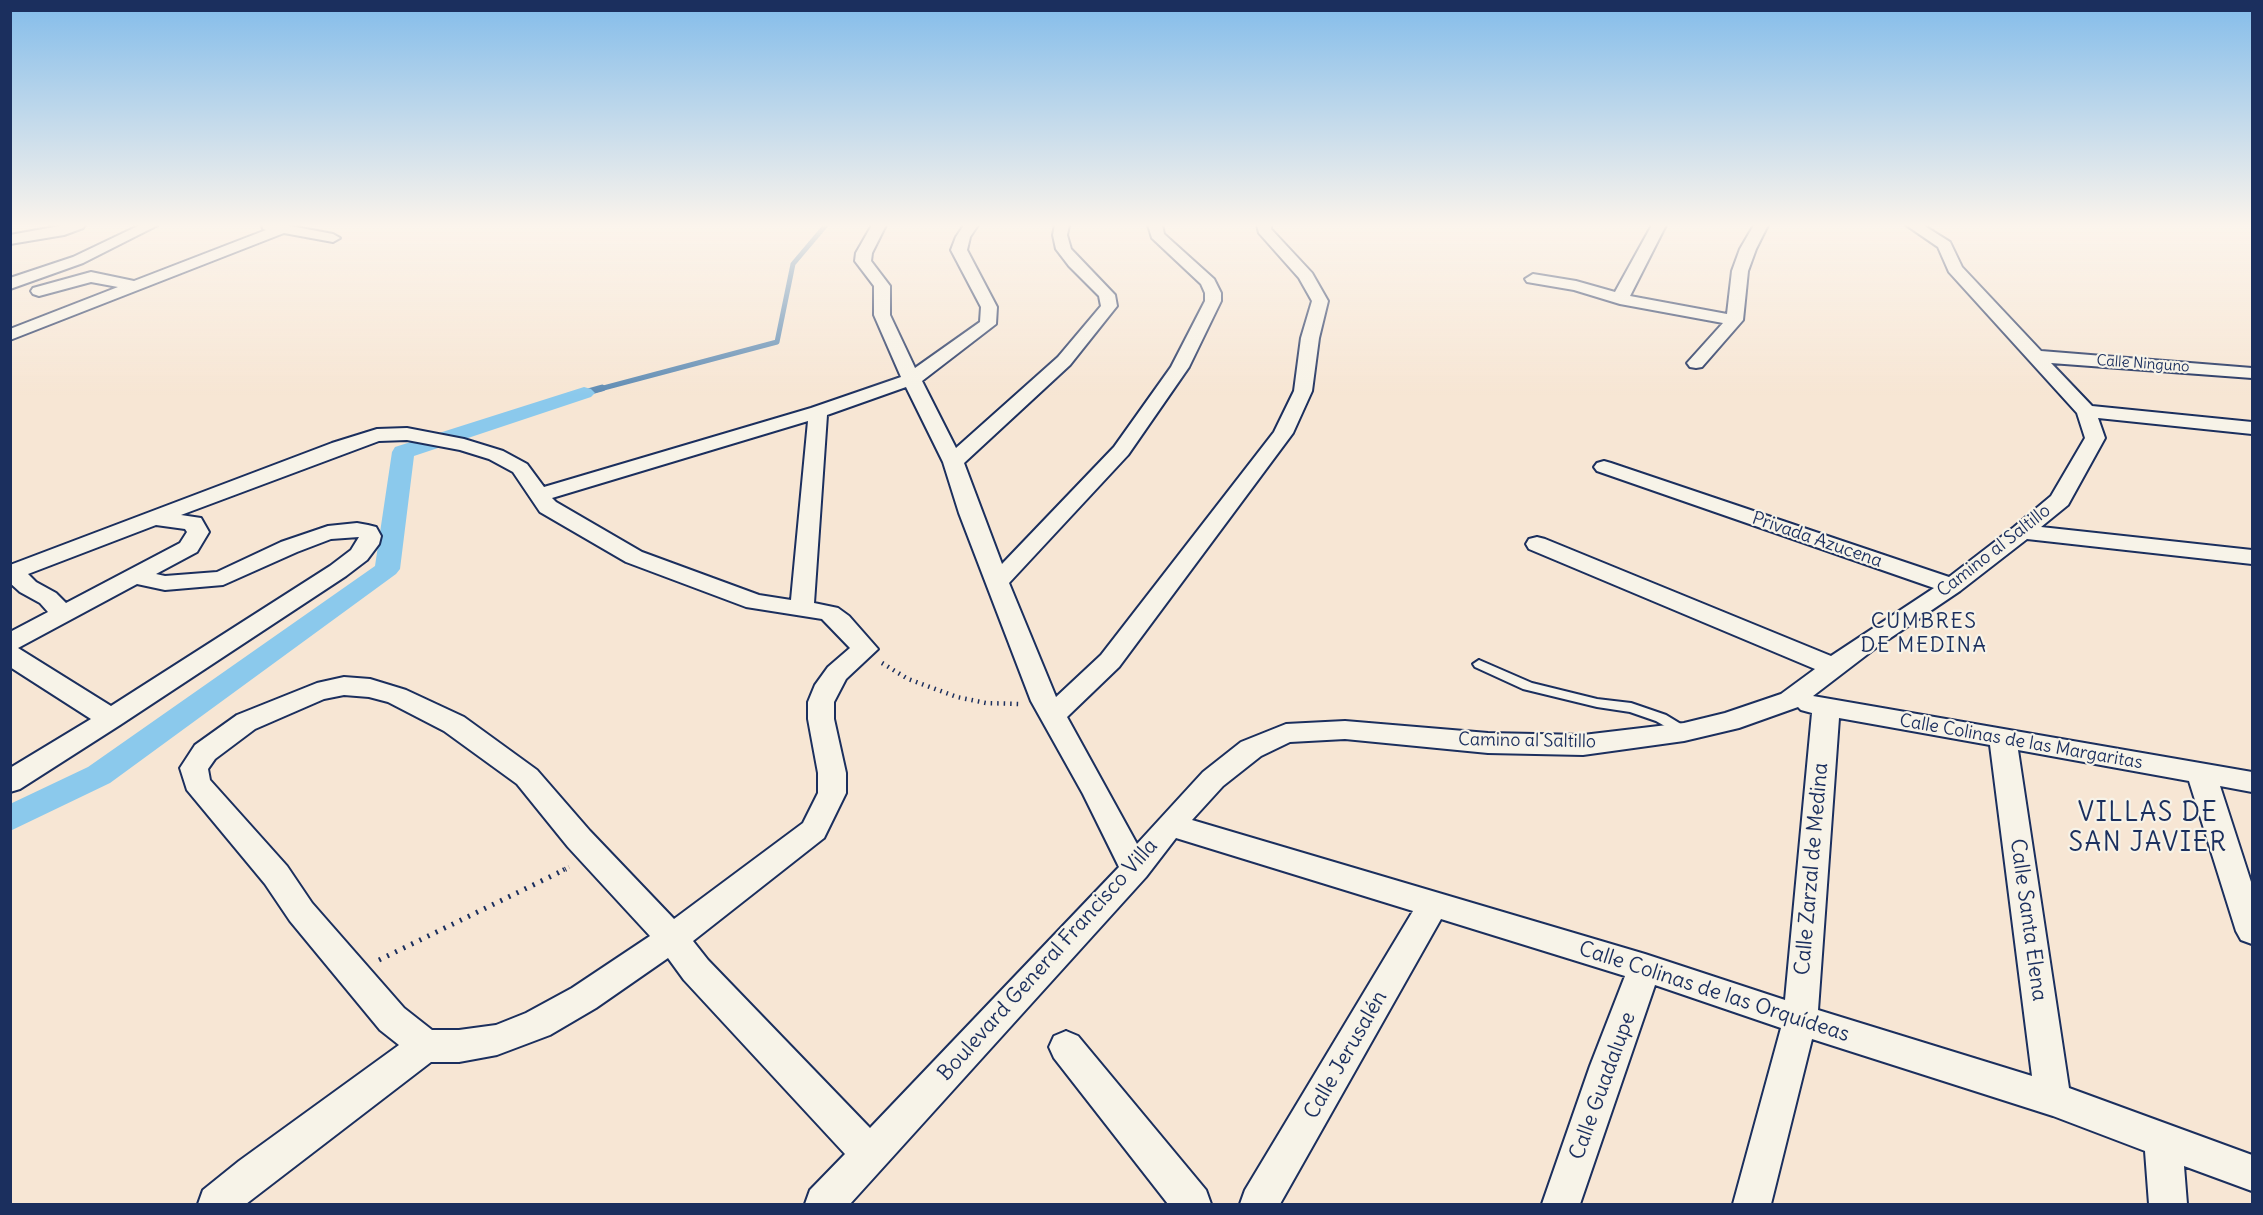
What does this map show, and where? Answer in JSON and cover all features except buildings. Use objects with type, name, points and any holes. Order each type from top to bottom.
[{"type":"street","points":[[10,299],[69,282]]},
{"type":"street","points":[[115,282],[135,286]]},
{"type":"street","points":[[10,336],[146,282]]},
{"type":"street","points":[[879,282],[882,286],[882,315],[889,334],[953,462],[997,583],[1048,708],[1097,794],[1135,869]]},
{"type":"street","points":[[538,495],[818,412],[912,380],[988,324],[989,307],[976,282]]},
{"type":"street","points":[[953,462],[1064,361],[1109,306],[1107,295],[1093,282]]},
{"type":"street","points":[[997,583],[1121,451],[1180,367],[1213,301],[1214,293],[1208,282]]},
{"type":"street","points":[[1048,708],[1110,661],[1283,433],[1303,391],[1310,338],[1320,301],[1309,282]]},
{"type":"street","points":[[1550,282],[1576,286],[1620,299],[1735,320]]},
{"type":"street","points":[[1620,299],[1629,282]]},
{"type":"street","points":[[1696,363],[1735,320],[1739,282]]},
{"type":"street","name":"Camino al Saltillo","points":[[1286,733],[1345,730],[1488,743],[1583,745],[1684,732],[1730,721],[1790,700],[1868,641],[1952,586],[2060,500],[2095,438],[2086,411],[1966,282]]},
{"type":"street","points":[[53,287],[104,299]]},
{"type":"street","name":"Calle Ninguno","points":[[2033,356],[2253,373]]},
{"type":"street","points":[[2086,411],[2253,428]]},
{"type":"street","points":[[802,608],[818,412]]},
{"type":"street","points":[[62,613],[48,598],[28,587],[12,573],[339,447],[377,435],[407,434],[432,438],[496,455],[520,468],[548,507],[634,557],[754,602],[829,613],[840,621],[865,649],[837,674],[828,685],[821,702],[821,719],[832,772],[832,793],[825,812],[814,830],[750,881],[672,938],[584,998],[538,1024],[498,1040],[459,1046],[425,1046],[252,1174],[217,1204]]},
{"type":"street","name":"Privada Azucena","points":[[1604,467],[1952,586]]},
{"type":"street","points":[[10,642],[189,547],[198,532],[193,523],[153,518]]},
{"type":"street","points":[[10,782],[338,571],[359,555],[368,544],[370,536],[368,532],[357,530],[328,533],[289,547],[223,578],[207,581],[165,583],[134,576]]},
{"type":"street","points":[[2022,532],[2253,557]]},
{"type":"street","points":[[1536,544],[1834,666]]},
{"type":"street","points":[[10,654],[111,719]]},
{"type":"street","points":[[425,1046],[392,1019],[301,912],[276,875],[197,783],[195,768],[205,752],[246,722],[317,692],[344,686],[370,688],[397,696],[454,724],[527,777],[672,938],[696,970],[871,1155]]},
{"type":"street","name":"Calle Colinas de las Margaritas","points":[[1790,700],[2003,740],[2253,782]]},
{"type":"street","name":"Calle Zarzal de Medina","points":[[1752,1204],[1800,1020],[1826,708]]},
{"type":"street","name":"Boulevard General Francisco Villa","points":[[824,1204],[1135,869],[1170,825],[1213,779],[1251,749],[1286,733]]},
{"type":"street","name":"Calle Santa Elena","points":[[2003,740],[2053,1099]]},
{"type":"street","points":[[2201,774],[2253,931]]},
{"type":"street","name":"Calle Colinas de las Orquídeas","points":[[1170,825],[1645,968],[1800,1020],[2053,1099],[2253,1173]]},
{"type":"street","name":"Calle Jerusalén","points":[[1259,1204],[1433,905]]},
{"type":"street","name":"Calle Guadalupe","points":[[1561,1204],[1608,1066],[1645,968]]},
{"type":"street","points":[[1066,1047],[1192,1204]]},
{"type":"street","points":[[2163,1141],[2168,1204]]},
{"type":"lane","points":[[1479,664],[1528,686],[1597,704],[1631,708],[1661,718],[1684,732]]},
{"type":"path","points":[[865,649],[887,668],[957,697],[1006,705],[1048,708]]},
{"type":"path","points":[[354,972],[594,854]]},
{"type":"waterway","points":[[596,390],[777,342],[789,282]]},
{"type":"waterway","points":[[584,393],[602,388]]},
{"type":"waterway","points":[[10,819],[99,775],[387,569],[403,452],[584,393]]},
{"type":"district","name":"CUMBRES DE MEDINA","points":[[1924,634]]},
{"type":"district","name":"VILLAS DE SAN JAVIER","points":[[2148,829]]}]
